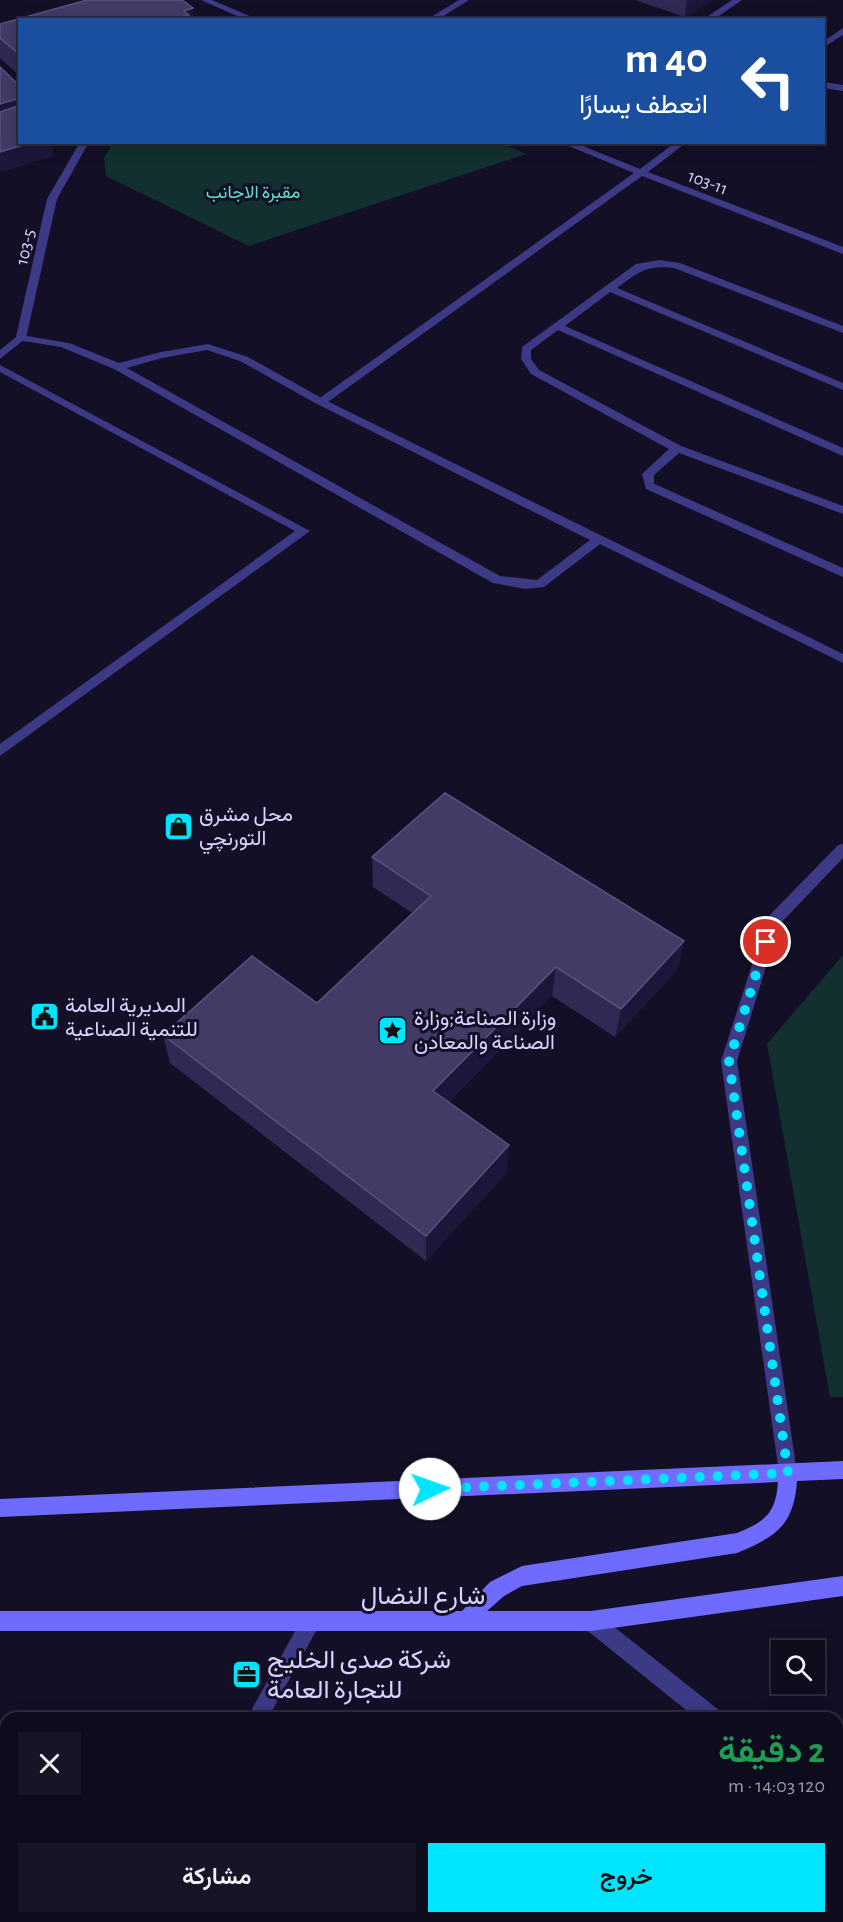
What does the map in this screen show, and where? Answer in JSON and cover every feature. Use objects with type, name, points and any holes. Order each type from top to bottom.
[{"type":"main road","points":[[0,1508],[843,1470]]},
{"type":"main road","points":[[466,1622],[492,1591],[522,1576],[737,1543],[758,1535],[776,1522],[787,1504],[788,1473]]},
{"type":"main road","name":"شارع النضال","points":[[0,1622],[591,1622],[843,1586]]},
{"type":"street","points":[[205,0],[250,18]]},
{"type":"street","points":[[434,18],[465,0]]},
{"type":"street","points":[[709,18],[738,0]]},
{"type":"street","points":[[825,44],[843,31]]},
{"type":"street","points":[[825,86],[843,88]]},
{"type":"street","name":"103-5","points":[[21,338],[52,199],[84,144]]},
{"type":"street","name":"103-11","points":[[567,144],[843,251]]},
{"type":"street","points":[[321,402],[680,144]]},
{"type":"street","points":[[843,330],[676,265],[659,263],[640,266],[526,349],[526,358],[535,372],[677,448],[843,510]]},
{"type":"street","points":[[611,289],[843,387]]},
{"type":"street","points":[[557,326],[843,452]]},
{"type":"street","points":[[0,356],[21,338],[54,342],[118,367],[497,580],[526,585],[540,584],[599,539]]},
{"type":"street","points":[[118,367],[161,355],[208,347],[244,359],[321,402],[843,659]]},
{"type":"street","points":[[0,368],[304,531],[0,751]]},
{"type":"street","points":[[677,448],[648,474],[650,486],[843,573]]},
{"type":"street","points":[[788,1473],[729,1061],[772,922],[843,849]]},
{"type":"street","points":[[260,1712],[311,1622]]},
{"type":"street","points":[[591,1622],[705,1712]]},
{"type":"green space","name":"مقبرة الاجانب","points":[[112,144],[503,144],[526,154],[249,246],[106,176],[104,158]]},
{"type":"green space","points":[[843,955],[843,1397],[830,1397],[767,1044]]},
{"type":"building","points":[[87,0],[182,0],[193,8],[184,11],[189,15],[179,18],[22,18]]},
{"type":"building","points":[[18,19],[18,53],[0,38],[0,24]]},
{"type":"building","points":[[0,67],[18,84],[18,99],[0,104]]},
{"type":"building","points":[[18,107],[18,144],[26,144],[0,152],[0,112]]},
{"type":"building","points":[[445,793],[684,941],[621,1009],[556,967],[433,1091],[509,1145],[426,1236],[163,1035],[252,956],[317,1003],[431,896],[372,857]]},
{"type":"place","name":"محل مشرق التورنچي","points":[[178,826]]},
{"type":"place","name":"المديرية العامة للتنمية الصناعية","points":[[44,1017]]},
{"type":"place","name":"وزارة الصناعة;وزارة الصناعة والمعادن","points":[[393,1030]]},
{"type":"place","name":"شركة صدى الخليج للتجارة العامة","points":[[246,1674]]},
{"type":"route","points":[[430,1489],[788,1473],[729,1061],[766,942]]}]
